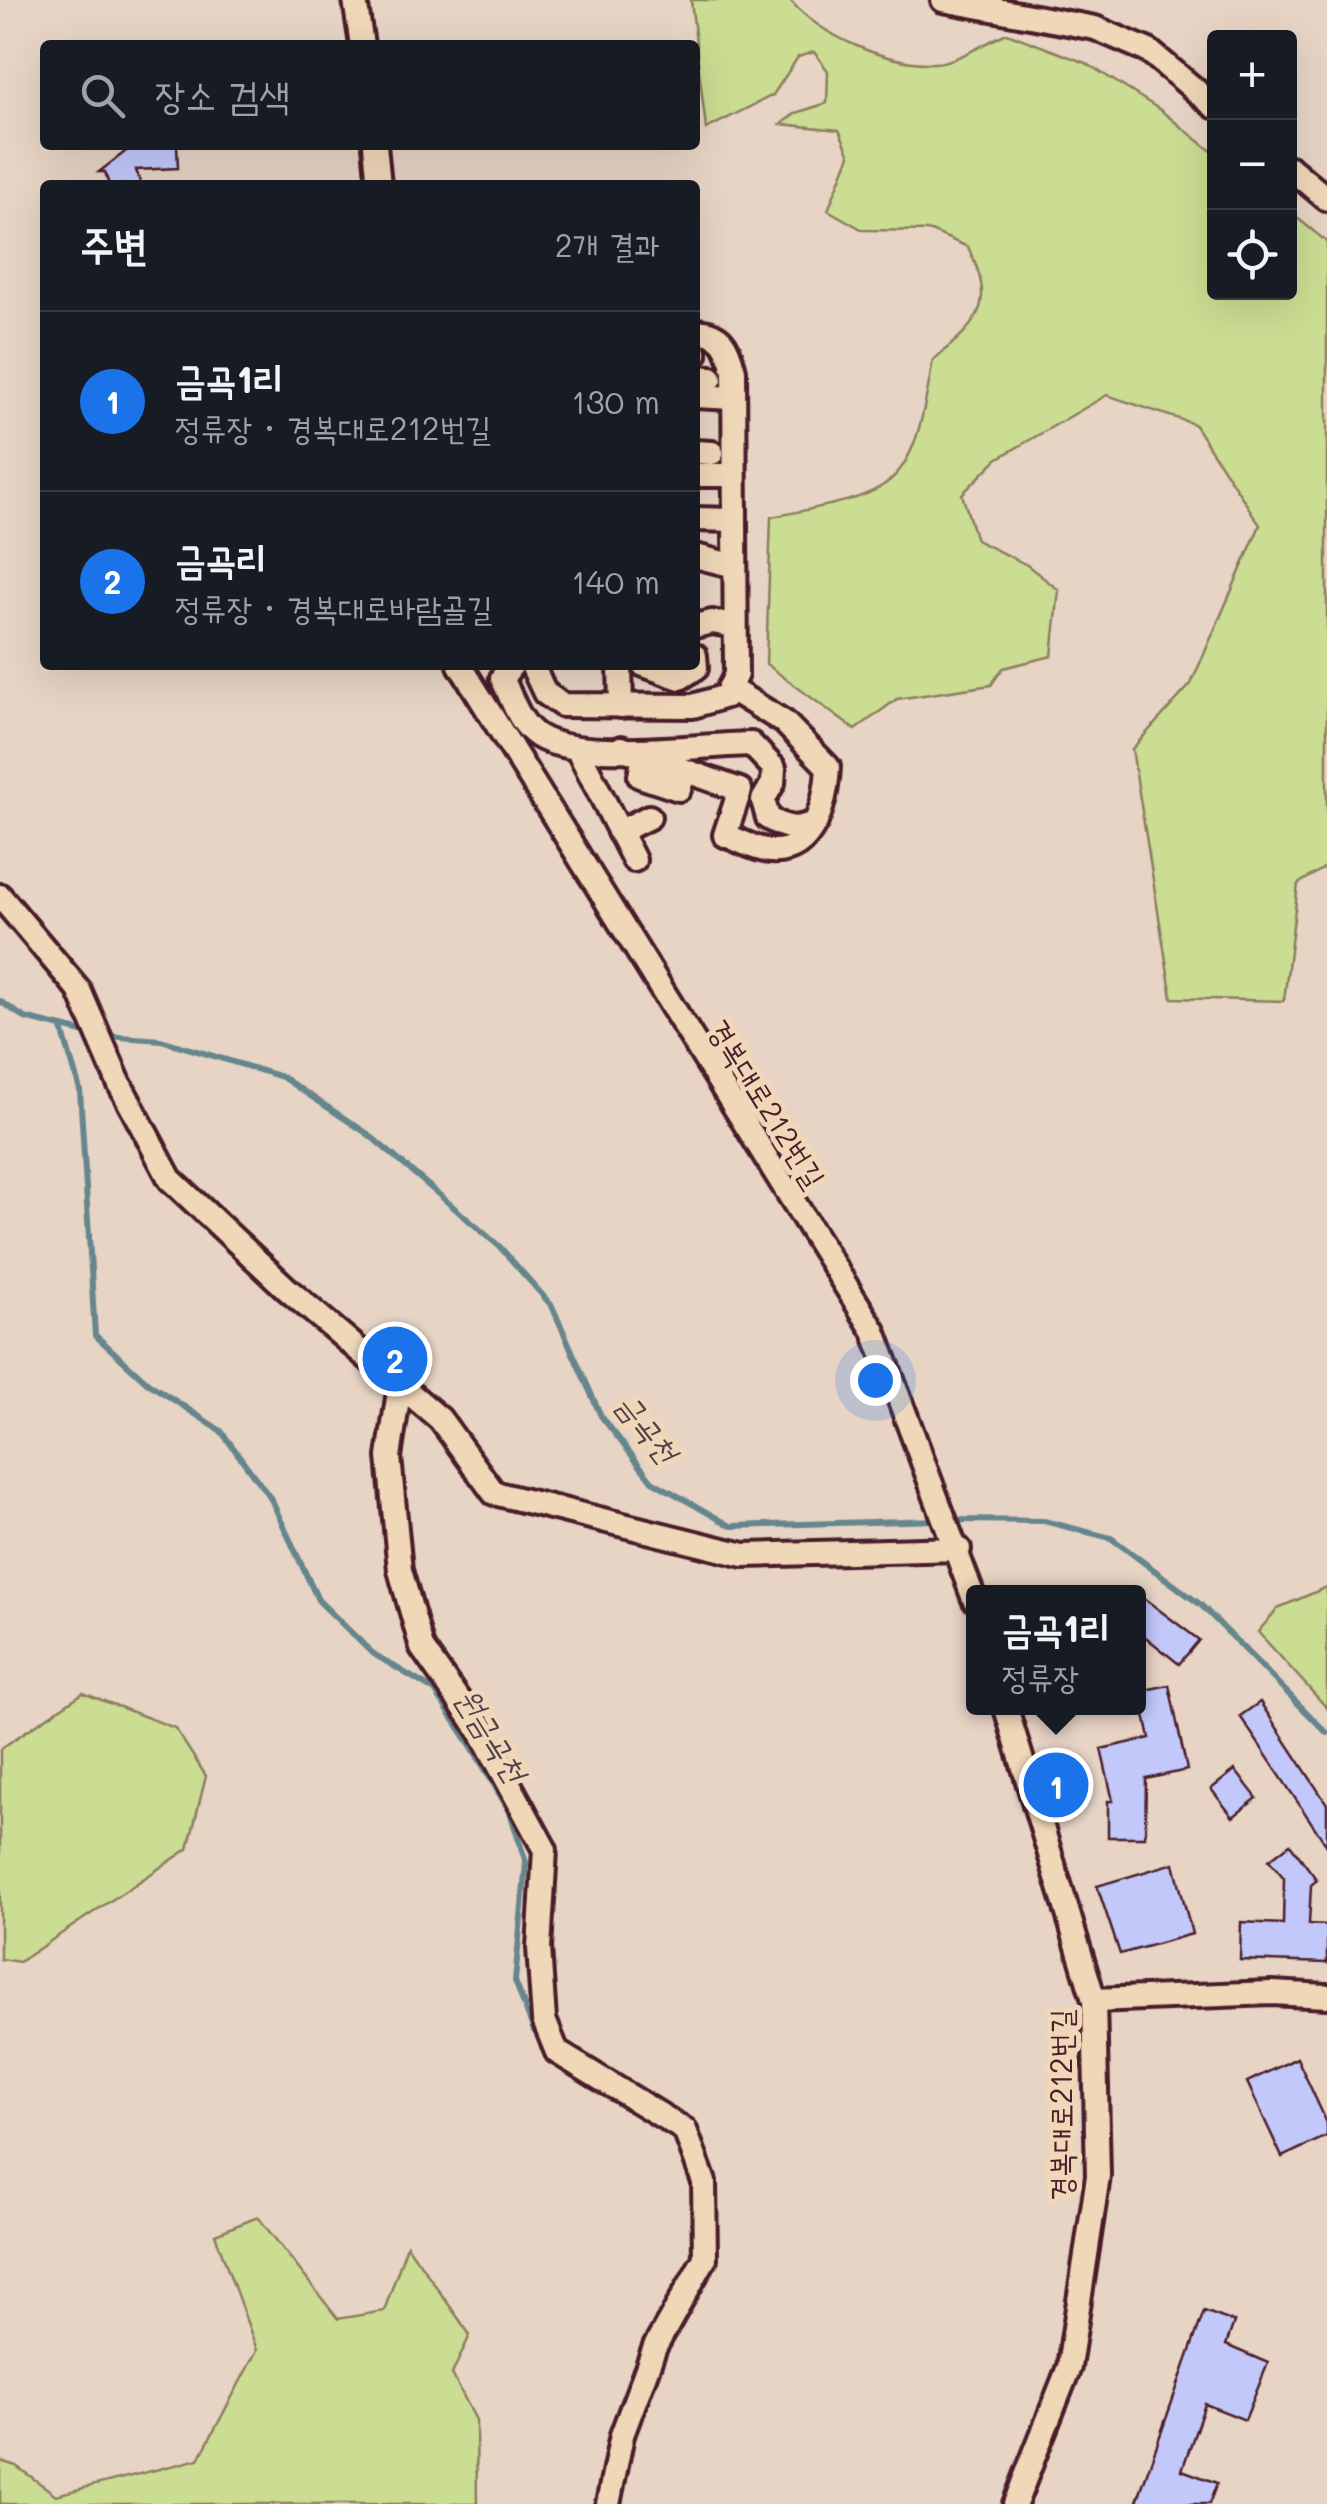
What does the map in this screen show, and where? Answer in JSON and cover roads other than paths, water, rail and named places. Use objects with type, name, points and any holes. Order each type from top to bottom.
[{"type":"street","points":[[355,0],[361,40]]},
{"type":"street","points":[[943,0],[1095,28],[1149,52],[1207,100]]},
{"type":"street","points":[[376,150],[379,180]]},
{"type":"street","points":[[1297,174],[1327,200]]},
{"type":"street","points":[[534,670],[545,693],[562,705],[612,706],[713,703],[729,688],[736,674],[734,371],[727,345],[712,331],[700,331]]},
{"type":"street","points":[[700,396],[734,398]]},
{"type":"street","points":[[700,474],[734,475]]},
{"type":"street","points":[[700,519],[734,520]]},
{"type":"street","points":[[700,557],[735,566]]},
{"type":"street","points":[[700,625],[712,622],[735,626]]},
{"type":"street","name":"경복대로212번길","points":[[463,670],[874,1332],[970,1585]]},
{"type":"street","points":[[508,670],[502,678],[518,714],[538,736],[579,752],[751,744],[774,768],[773,782],[763,800],[768,818],[786,828],[799,829],[816,822]]},
{"type":"street","points":[[607,670],[612,706]]},
{"type":"street","points":[[612,706],[619,670]]},
{"type":"street","points":[[644,670],[644,706]]},
{"type":"street","points":[[658,670],[680,678],[693,670]]},
{"type":"street","points":[[621,748],[740,790],[724,835],[768,851],[792,850],[816,822],[828,768],[784,722],[729,688]]},
{"type":"street","points":[[481,699],[508,690]]},
{"type":"street","points":[[579,752],[634,860]]},
{"type":"street","points":[[620,832],[649,817]]},
{"type":"street","points":[[0,896],[80,990],[107,1054],[170,1179],[287,1290],[440,1419],[494,1493],[744,1554],[958,1549]]},
{"type":"street","points":[[400,1385],[390,1456],[400,1570],[422,1648],[481,1732],[545,1850],[539,1948],[544,2020],[557,2052],[685,2130],[704,2182],[705,2258],[655,2347],[622,2435],[608,2504]]},
{"type":"street","name":"경복대로212번길","points":[[1008,1715],[1094,2000],[1098,2176],[1069,2367],[1015,2504]]},
{"type":"street","points":[[1094,2000],[1272,1993],[1327,1996]]},
{"type":"waterway","name":"금곡천","points":[[0,1001],[25,1018],[95,1035]]},
{"type":"waterway","name":"원금곡천","points":[[62,1029],[80,1090],[95,1335],[148,1383],[221,1431],[271,1499],[318,1600],[372,1653],[435,1691],[472,1747],[510,1812],[526,1863],[515,1981],[534,2031],[544,2040]]},
{"type":"waterway","name":"금곡천","points":[[107,1036],[161,1040],[282,1077],[368,1134],[499,1246],[552,1306],[601,1416],[652,1481],[731,1526],[939,1520]]},
{"type":"waterway","name":"금곡천","points":[[951,1520],[1044,1521],[1111,1538],[1201,1605],[1327,1733]]},
{"type":"place","name":"금곡리","points":[[395,1359]]},
{"type":"place","name":"금곡1리","points":[[1056,1785]]}]
